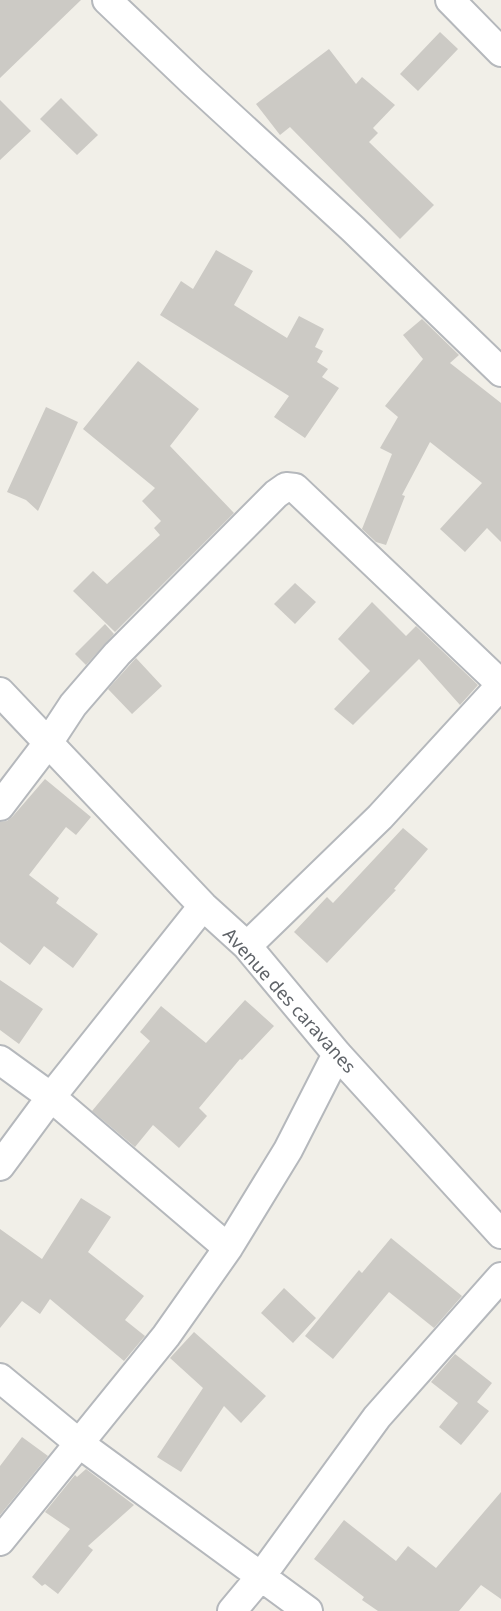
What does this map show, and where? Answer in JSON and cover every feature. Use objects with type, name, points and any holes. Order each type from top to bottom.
[{"type":"street","points":[[107,0],[353,229],[501,372]]},
{"type":"street","points":[[450,0],[501,52]]},
{"type":"street","points":[[0,806],[48,743],[73,705],[117,654],[276,494],[286,487],[295,488],[501,684],[380,817],[247,946]]},
{"type":"street","name":"Avenue des caravanes","points":[[0,692],[203,906],[247,946],[337,1053],[499,1225]]},
{"type":"street","points":[[0,1166],[51,1097],[203,906]]},
{"type":"street","points":[[0,1541],[166,1336],[228,1248],[288,1150],[337,1053]]},
{"type":"street","points":[[0,1060],[51,1097],[228,1248]]},
{"type":"street","points":[[232,1611],[262,1575],[377,1417],[501,1277]]},
{"type":"street","points":[[0,1378],[80,1444],[262,1575],[308,1611]]},
{"type":"building","points":[[0,0],[81,0],[0,78]]},
{"type":"building","points":[[440,32],[458,49],[418,91],[400,74]]},
{"type":"building","points":[[329,49],[356,84],[362,77],[395,105],[373,128],[378,133],[369,142],[434,205],[400,239],[290,127],[280,135],[256,104]]},
{"type":"building","points":[[61,98],[98,135],[77,155],[40,119]]},
{"type":"building","points":[[0,100],[31,131],[0,160]]},
{"type":"building","points":[[216,250],[253,271],[234,305],[287,338],[299,316],[324,329],[315,347],[323,351],[317,362],[328,369],[322,377],[339,388],[305,438],[274,417],[289,396],[160,315],[181,281],[193,289]]},
{"type":"building","points":[[422,319],[459,355],[450,363],[501,403],[501,542],[487,528],[465,552],[440,529],[482,483],[430,442],[402,495],[405,496],[386,545],[376,542],[362,529],[392,454],[380,448],[398,417],[385,406],[423,359],[403,335]]},
{"type":"building","points":[[138,361],[199,409],[170,446],[234,513],[115,632],[73,591],[93,571],[107,584],[160,535],[154,528],[161,521],[142,501],[155,488],[83,429]]},
{"type":"building","points":[[46,407],[78,422],[38,511],[26,500],[7,492]]},
{"type":"building","points":[[295,583],[316,602],[295,624],[274,604]]},
{"type":"building","points":[[372,602],[406,636],[416,626],[478,685],[460,705],[419,659],[353,725],[334,709],[370,671],[338,639]]},
{"type":"building","points":[[105,624],[114,634],[86,665],[75,654]]},
{"type":"building","points":[[136,658],[162,686],[132,714],[108,689]]},
{"type":"building","points":[[45,779],[91,817],[76,835],[66,827],[29,875],[59,898],[56,903],[98,934],[73,968],[44,946],[30,965],[0,942],[0,822],[7,821],[13,816]]},
{"type":"building","points":[[403,828],[428,849],[394,889],[396,890],[327,963],[294,932],[327,897],[333,903]]},
{"type":"building","points":[[0,980],[43,1009],[19,1044],[0,1030]]},
{"type":"building","points":[[245,1000],[274,1026],[242,1060],[240,1059],[199,1108],[207,1116],[179,1148],[153,1125],[135,1147],[92,1111],[150,1041],[140,1032],[161,1006],[206,1043]]},
{"type":"building","points":[[81,1198],[111,1217],[88,1252],[144,1296],[125,1320],[145,1336],[124,1361],[50,1299],[40,1314],[22,1301],[0,1328],[0,1229],[42,1259]]},
{"type":"building","points":[[391,1238],[462,1296],[434,1328],[389,1292],[333,1359],[305,1336],[359,1270],[362,1273]]},
{"type":"building","points":[[284,1288],[316,1318],[293,1343],[261,1313]]},
{"type":"building","points":[[194,1332],[266,1396],[241,1423],[224,1406],[181,1472],[157,1457],[203,1388],[170,1358]]},
{"type":"building","points":[[455,1354],[492,1383],[477,1402],[489,1411],[461,1445],[439,1427],[458,1403],[431,1382]]},
{"type":"building","points":[[22,1437],[48,1456],[0,1515],[0,1466]]},
{"type":"building","points":[[86,1469],[134,1505],[88,1546],[93,1550],[58,1594],[45,1584],[42,1586],[32,1577],[70,1529],[45,1512],[75,1475],[77,1477]]},
{"type":"building","points":[[501,1492],[501,1599],[481,1585],[459,1611],[378,1611],[362,1600],[364,1597],[314,1559],[344,1520],[396,1561],[408,1546],[436,1568]]}]
